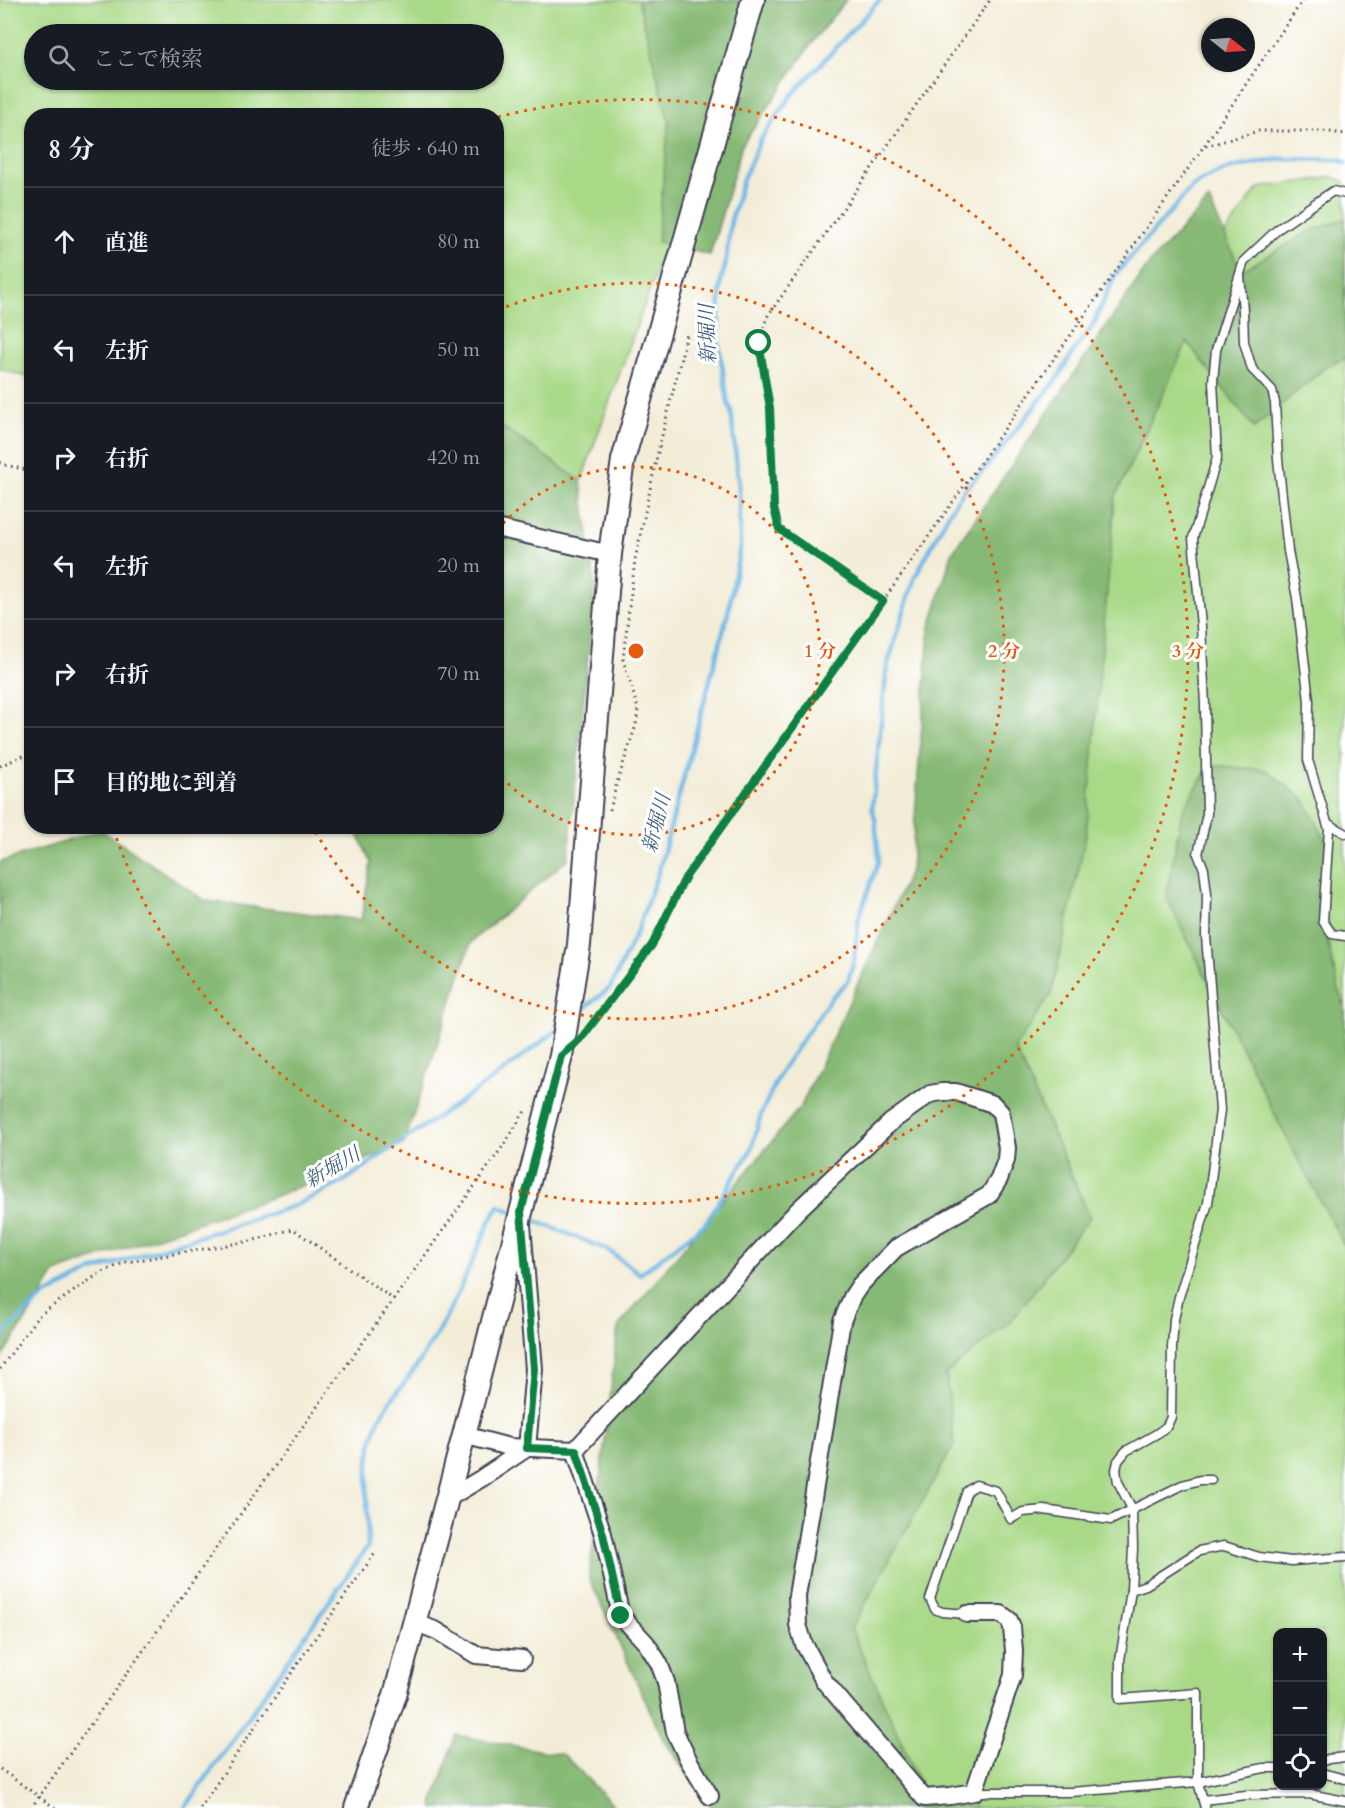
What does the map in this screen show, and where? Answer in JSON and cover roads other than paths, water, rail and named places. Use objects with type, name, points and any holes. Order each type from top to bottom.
[{"type":"street","points":[[356,1808],[394,1695],[414,1622],[561,1056],[579,945],[610,554],[622,460],[753,0]]},
{"type":"street","points":[[504,530],[610,554]]},
{"type":"street","points":[[464,1435],[509,1447],[576,1450],[798,1210],[891,1122],[930,1094],[956,1092],[993,1104],[1001,1113],[1007,1148],[1006,1160],[999,1179],[989,1195],[896,1248],[852,1296],[842,1321],[796,1596],[798,1625],[804,1644],[824,1681],[924,1798],[974,1791],[1013,1675],[1014,1651],[1012,1627],[1009,1620],[1001,1614],[967,1614]]},
{"type":"street","points":[[521,1212],[534,1369],[527,1448]]},
{"type":"street","points":[[447,1498],[482,1479],[527,1448]]},
{"type":"street","points":[[576,1450],[603,1534],[621,1616],[646,1643],[659,1664],[666,1682],[675,1732],[710,1796]]},
{"type":"street","points":[[414,1622],[437,1631],[476,1655],[522,1659]]},
{"type":"lane","points":[[1345,194],[1333,190],[1278,229],[1244,261],[1216,350],[1213,381],[1217,458],[1193,538],[1201,626],[1206,727],[1207,814],[1198,854],[1204,869],[1207,894],[1206,936],[1220,1110],[1208,1203],[1174,1319],[1171,1417],[1167,1426],[1158,1433],[1126,1451],[1118,1461],[1116,1470],[1118,1482],[1132,1509],[1133,1548],[1131,1590],[1120,1660],[1120,1698],[1198,1693],[1198,1782],[1204,1804],[1246,1795],[1309,1794],[1345,1801]]},
{"type":"lane","points":[[1239,274],[1244,342],[1252,369],[1272,390],[1275,403],[1278,459],[1287,540],[1297,598],[1309,702],[1308,760],[1329,829],[1323,921],[1332,934],[1345,936]]},
{"type":"lane","points":[[1327,823],[1345,833]]},
{"type":"lane","points":[[967,1614],[942,1612],[935,1609],[930,1599],[967,1491],[976,1485],[996,1491],[1011,1519],[1023,1512],[1044,1510],[1111,1520],[1182,1485],[1200,1480],[1211,1480]]},
{"type":"lane","points":[[1131,1590],[1146,1585],[1199,1551],[1224,1546],[1259,1557],[1292,1561],[1345,1557]]},
{"type":"lane","points":[[1327,1760],[1345,1757]]},
{"type":"lane","points":[[974,1791],[1071,1792],[1198,1782],[1273,1768]]},
{"type":"lane","points":[[1327,1774],[1345,1779]]},
{"type":"waterway","name":"新堀川","points":[[575,1015],[610,988],[637,931],[659,870],[728,613],[740,548],[739,486],[731,410],[718,339],[721,279],[725,267],[731,221],[743,179],[762,137],[791,96],[880,0]]},
{"type":"waterway","points":[[526,1217],[608,1250],[640,1274],[705,1224],[751,1150],[761,1114],[782,1069],[831,998],[848,981],[854,960],[859,917],[879,860],[872,808],[887,667],[914,579],[949,513],[965,489],[987,466],[1057,379],[1093,325],[1115,275],[1193,186],[1232,168],[1281,159],[1339,160],[1345,163]]},
{"type":"waterway","name":"新堀川","points":[[0,1343],[6,1331],[44,1296],[92,1271],[294,1206],[341,1183],[493,1079],[557,1030]]},
{"type":"waterway","points":[[185,1808],[368,1546],[369,1464],[373,1437],[379,1419],[420,1362],[445,1320],[499,1206],[515,1213]]}]
